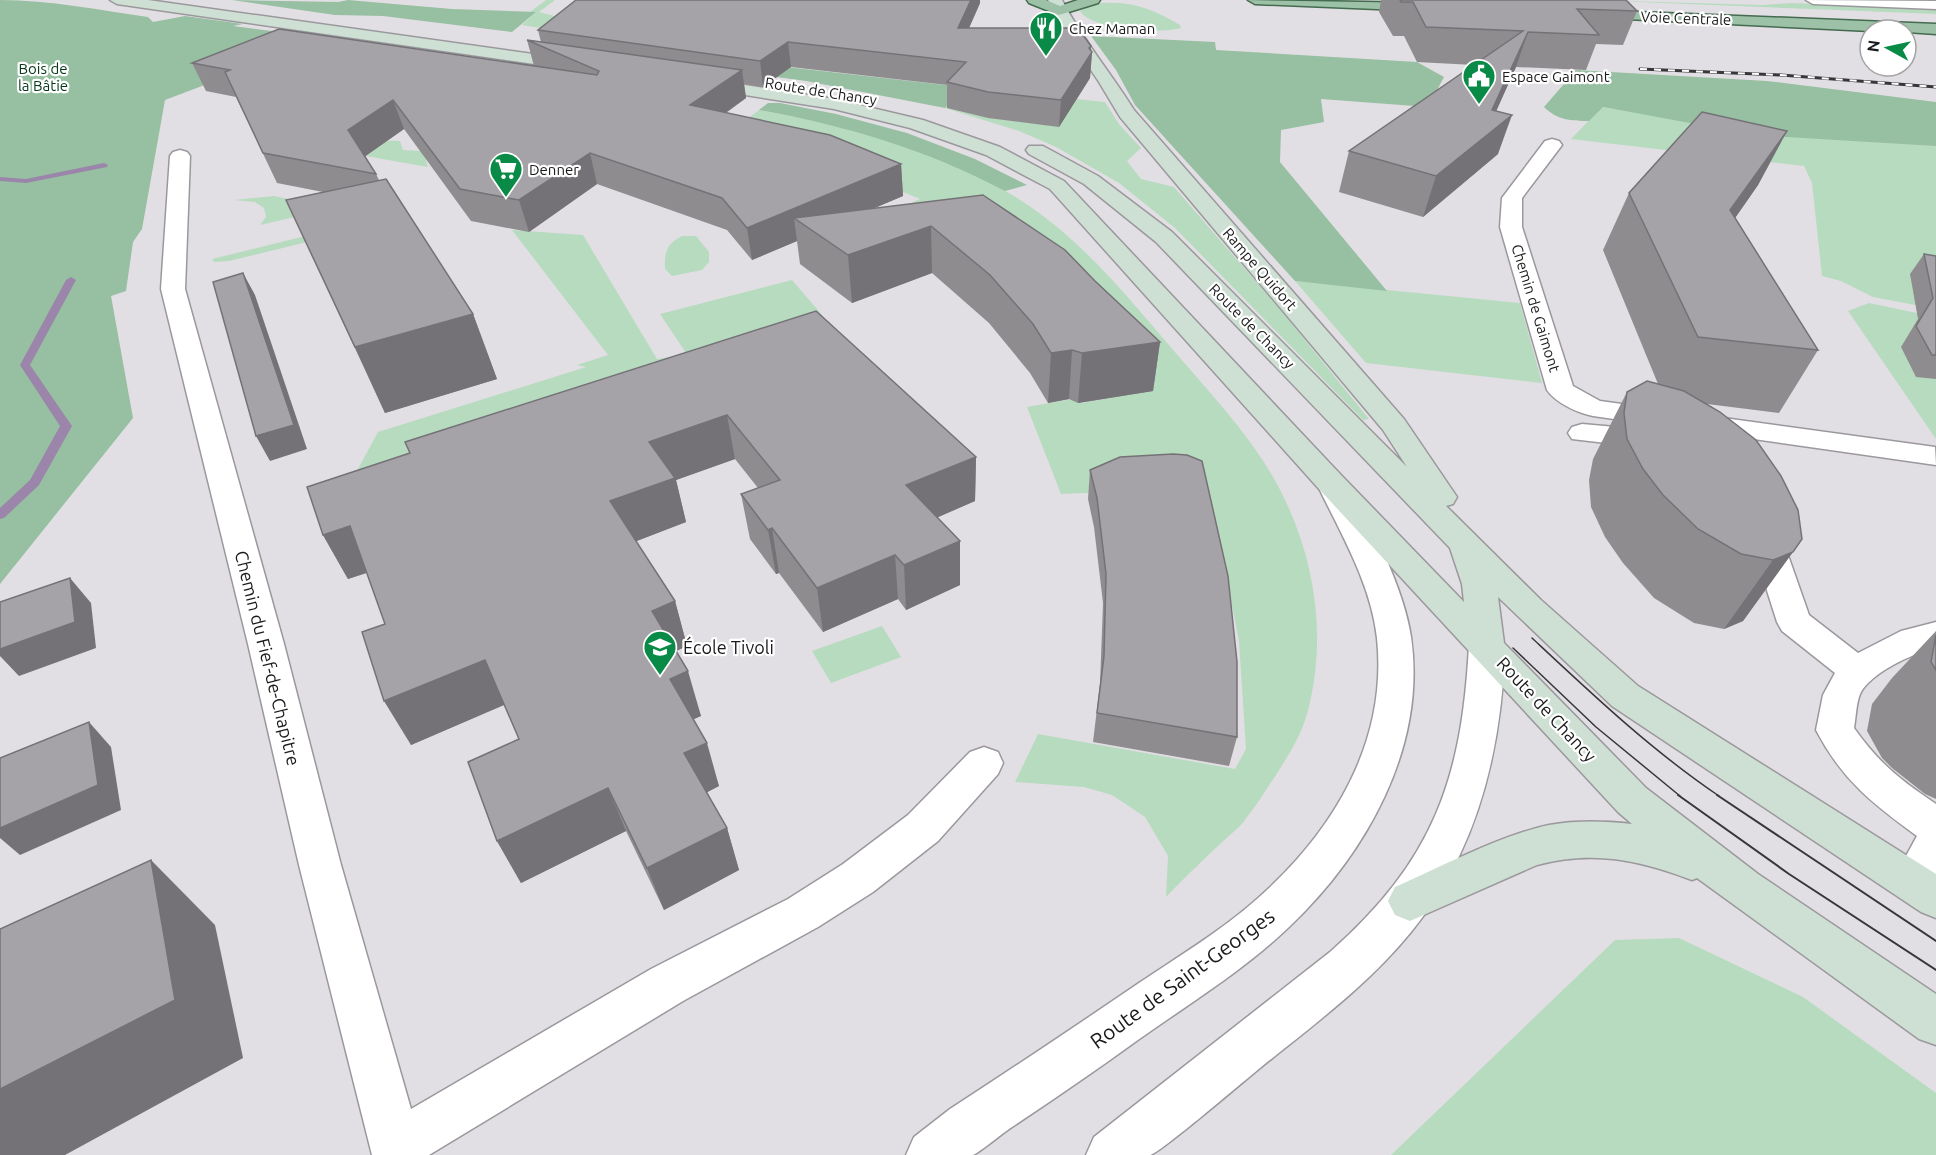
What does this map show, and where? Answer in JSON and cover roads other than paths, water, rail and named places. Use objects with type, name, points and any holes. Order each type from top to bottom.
[{"type":"main road","points":[[117,0],[593,63],[183,0]]},
{"type":"main road","points":[[1034,0],[1057,5],[1093,0]]},
{"type":"main road","points":[[1256,0],[1435,8]]},
{"type":"main road","name":"Rampe Quidort","points":[[1057,5],[1126,113],[1394,424],[1441,495],[1463,540]]},
{"type":"main road","name":"Voie Centrale","points":[[1936,19],[1576,9],[1936,29]]},
{"type":"main road","name":"Route de Chancy","points":[[934,113],[858,96],[687,76],[834,104],[916,124],[993,151],[1057,185],[1330,482],[1632,800],[1679,840],[1729,877],[1936,1022]]},
{"type":"main road","name":"Route de Chancy","points":[[970,124],[1014,140],[1063,163],[1118,199],[1164,237],[1546,625],[1625,696],[1931,869]]},
{"type":"main road","points":[[1463,540],[1479,584],[1487,645]]},
{"type":"main road","points":[[1410,901],[1530,848],[1551,842],[1584,838],[1653,846],[1729,877]]},
{"type":"street","points":[[1813,0],[1936,5]]},
{"type":"street","name":"Chemin de Gaimont","points":[[1552,145],[1512,198],[1511,227],[1560,390],[1593,408],[1697,439],[1935,456]]},
{"type":"street","name":"Chemin du Fief-de-Chapitre","points":[[180,156],[173,289],[266,644],[320,865],[397,1150]]},
{"type":"street","points":[[1582,433],[1697,439]]},
{"type":"street","name":"Route de Saint-Georges","points":[[932,1155],[968,1127],[1208,963],[1272,913],[1316,870],[1347,826],[1373,782],[1386,748],[1396,687],[1396,662],[1394,636],[1373,568],[1330,482]]},
{"type":"street","points":[[1741,510],[1773,558],[1794,622],[1856,670]]},
{"type":"street","points":[[1936,635],[1913,640],[1856,670],[1841,695],[1835,730],[1860,766],[1888,794],[1936,826]]},
{"type":"street","points":[[1112,1155],[1349,966],[1410,901],[1447,840],[1467,786],[1481,721],[1487,645]]},
{"type":"street","points":[[397,1150],[667,985],[803,913],[858,878],[923,828],[984,763]]},
{"type":"waterway","points":[[0,179],[26,181],[104,165]]},
{"type":"waterway","points":[[0,515],[35,482],[66,426],[25,365],[71,280]]},
{"type":"tram line","points":[[1532,638],[1646,741],[1719,796]]},
{"type":"tram line","points":[[1513,648],[1596,727],[1680,796]]},
{"type":"tram line","points":[[1678,795],[1789,874],[1936,970]]},
{"type":"tram line","points":[[1717,795],[1936,941]]},
{"type":"railway","points":[[1640,69],[1781,75],[1936,87]]},
{"type":"place","name":"Chez Maman","points":[[1046,57]]},
{"type":"place","name":"Espace Gaimont","points":[[1479,105]]},
{"type":"place","name":"Denner","points":[[506,198]]},
{"type":"place","name":"École Tivoli","points":[[660,676]]},
{"type":"park label","name":"Bois de la Bâtie","points":[[43,76]]}]
